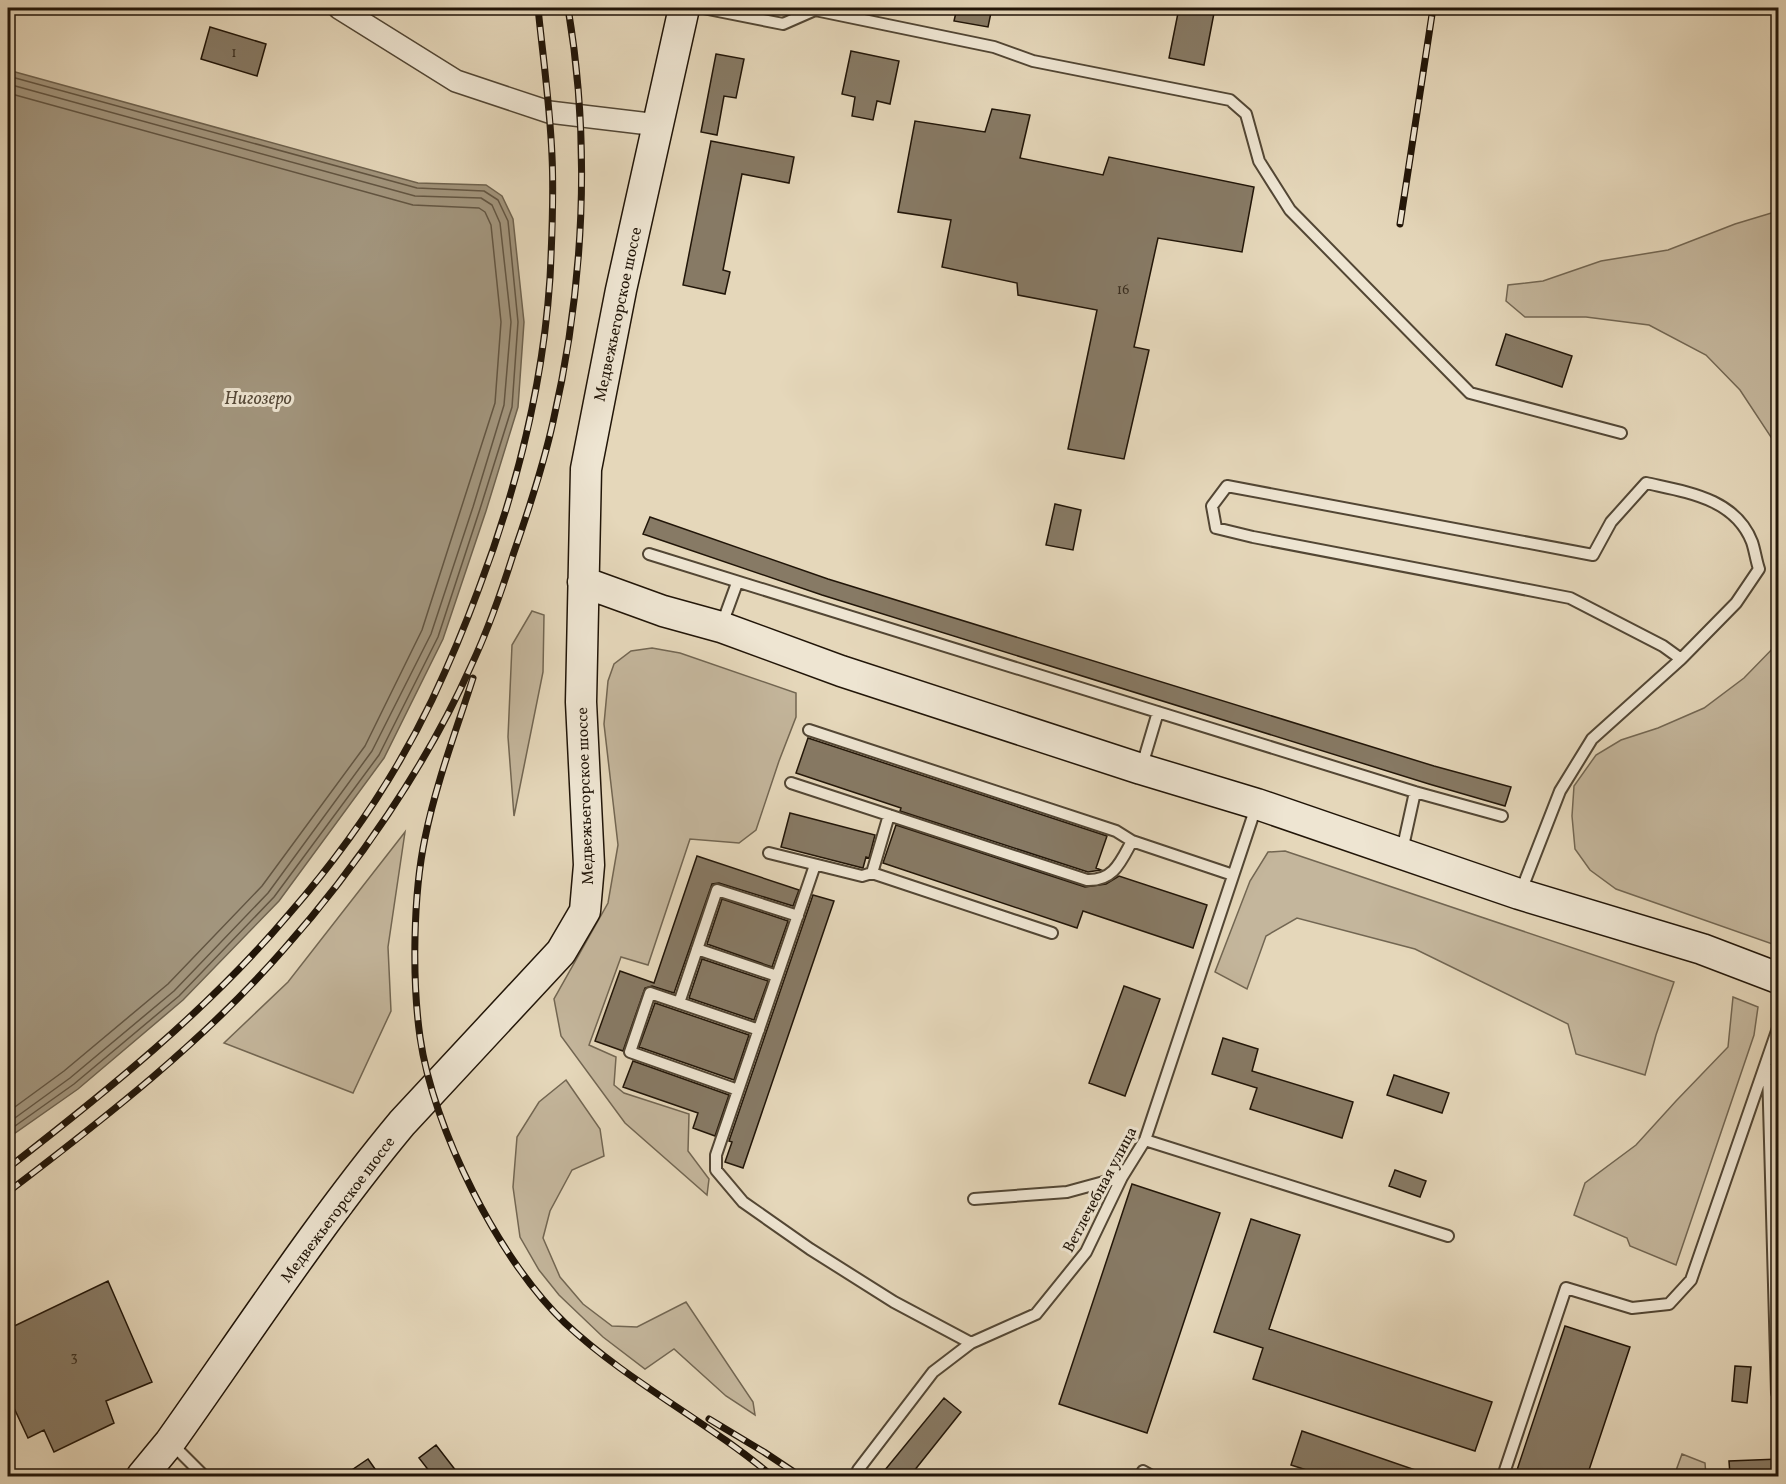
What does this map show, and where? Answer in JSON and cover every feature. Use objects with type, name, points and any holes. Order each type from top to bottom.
[{"type":"street","points":[[339,8],[456,81],[549,112],[658,125]]},
{"type":"street","name":"Медвежьегорское шоссе","points":[[142,1476],[170,1442],[378,1152],[433,1089],[561,952],[585,912],[589,865],[581,702],[586,469],[621,290],[684,8]]},
{"type":"street","points":[[583,582],[663,611],[721,627],[841,671],[1141,769],[1257,804],[1519,894],[1702,949],[1779,978]]},
{"type":"lane","points":[[703,8],[783,24],[815,10],[994,47],[1033,61],[1230,100],[1246,114],[1259,161],[1290,210],[1470,393],[1621,433]]},
{"type":"lane","points":[[1519,894],[1560,791],[1592,739],[1681,659],[1736,603],[1759,569],[1751,540],[1736,517],[1719,504],[1694,494],[1646,483],[1611,522],[1593,555],[1227,486],[1212,506],[1216,528],[1570,598],[1663,646],[1681,659]]},
{"type":"lane","points":[[649,554],[1415,792],[1502,816]]},
{"type":"lane","points":[[721,627],[737,583]]},
{"type":"lane","points":[[1141,769],[1158,712]]},
{"type":"lane","points":[[809,730],[1116,831],[1132,841],[1233,875]]},
{"type":"lane","points":[[791,783],[1088,880],[1098,880],[1114,871],[1132,841]]},
{"type":"lane","points":[[1402,854],[1415,792]]},
{"type":"lane","name":"Ветлечебная улица","points":[[858,1470],[933,1372],[971,1343],[1036,1314],[1086,1252],[1122,1177],[1145,1140],[1257,804]]},
{"type":"lane","points":[[872,873],[889,815]]},
{"type":"lane","points":[[769,853],[862,876],[872,873],[1052,933]]},
{"type":"lane","points":[[815,865],[716,1155],[716,1170],[743,1202],[810,1249],[894,1302],[971,1343]]},
{"type":"lane","points":[[679,1003],[717,890],[798,916]]},
{"type":"lane","points":[[697,949],[777,976]]},
{"type":"lane","points":[[738,1090],[630,1052],[650,993],[759,1030]]},
{"type":"lane","points":[[1503,1476],[1566,1288],[1632,1308],[1670,1304],[1691,1280],[1779,1028]]},
{"type":"lane","points":[[1767,1062],[1777,1393]]},
{"type":"lane","points":[[1145,1140],[1448,1236]]},
{"type":"lane","points":[[974,1199],[1067,1192],[1122,1177]]},
{"type":"lane","points":[[170,1442],[204,1476]]},
{"type":"shaded area","points":[[1778,211],[1778,451],[1740,390],[1706,355],[1649,325],[1586,317],[1525,317],[1506,301],[1508,285],[1543,281],[1601,261],[1668,250],[1735,224]]},
{"type":"shaded area","points":[[532,611],[544,615],[543,672],[514,816],[508,737],[512,645]]},
{"type":"shaded area","points":[[1778,643],[1778,946],[1616,889],[1590,870],[1575,849],[1572,816],[1574,786],[1596,755],[1621,740],[1658,728],[1704,708],[1744,678]]},
{"type":"shaded area","points":[[652,648],[680,653],[796,693],[796,717],[756,830],[739,843],[690,839],[648,965],[621,957],[589,1045],[616,1057],[614,1085],[624,1093],[689,1114],[688,1151],[709,1179],[707,1195],[625,1123],[561,1036],[554,999],[608,903],[618,845],[604,724],[608,681],[614,664],[631,651]]},
{"type":"shaded area","points":[[405,832],[388,947],[391,1011],[353,1093],[224,1043],[288,982]]},
{"type":"shaded area","points":[[1285,851],[1674,982],[1645,1075],[1576,1054],[1568,1024],[1415,949],[1297,918],[1266,936],[1247,989],[1215,972],[1250,881],[1268,852]]},
{"type":"shaded area","points":[[1733,997],[1758,1007],[1754,1035],[1676,1265],[1630,1246],[1627,1238],[1574,1215],[1585,1183],[1636,1145],[1728,1047]]},
{"type":"shaded area","points":[[566,1080],[600,1129],[604,1156],[572,1170],[550,1211],[543,1238],[560,1277],[583,1304],[612,1326],[637,1327],[686,1302],[753,1402],[755,1415],[726,1396],[674,1349],[645,1369],[603,1337],[559,1295],[539,1270],[520,1237],[513,1187],[517,1137],[539,1102]]},
{"type":"shaded area","points":[[1682,1454],[1705,1463],[1706,1476],[1674,1476]]},
{"type":"water","name":"Нигозеро","points":[[8,70],[418,183],[486,185],[502,196],[513,219],[524,322],[518,407],[486,511],[443,639],[384,758],[279,901],[183,1000],[78,1089],[8,1138]]},
{"type":"building","points":[[957,8],[992,8],[988,27],[954,21]]},
{"type":"building","points":[[1179,8],[1215,8],[1204,65],[1169,58]]},
{"type":"building","points":[[210,27],[266,44],[257,76],[201,59]]},
{"type":"building","points":[[851,51],[899,61],[890,104],[877,101],[873,120],[852,116],[855,97],[842,94]]},
{"type":"building","points":[[716,54],[744,59],[736,98],[724,96],[717,135],[701,132]]},
{"type":"building","points":[[992,109],[1030,115],[1020,158],[1103,175],[1109,157],[1254,187],[1242,252],[1158,238],[1134,347],[1149,350],[1124,459],[1068,449],[1097,310],[1018,295],[1017,283],[942,267],[951,220],[898,212],[915,121],[985,132]]},
{"type":"building","points":[[711,141],[794,157],[789,183],[742,174],[723,270],[730,272],[725,294],[683,285]]},
{"type":"building","points":[[1506,334],[1572,356],[1562,387],[1496,365]]},
{"type":"building","points":[[1055,504],[1081,510],[1073,550],[1046,545]]},
{"type":"building","points":[[650,517],[828,579],[1434,766],[1511,787],[1505,806],[822,595],[643,534]]},
{"type":"building","points":[[808,738],[1107,836],[1096,868],[1101,870],[1088,872],[900,811],[901,808],[796,773]]},
{"type":"building","points":[[790,813],[875,835],[869,858],[866,857],[863,868],[781,847]]},
{"type":"building","points":[[896,825],[1085,887],[1106,884],[1119,876],[1207,905],[1193,948],[1083,911],[1077,928],[883,863]]},
{"type":"building","points":[[697,856],[799,890],[793,906],[719,883],[712,884],[674,993],[652,986],[645,988],[623,1051],[595,1041],[620,971],[654,983]]},
{"type":"building","points":[[813,895],[834,901],[743,1168],[725,1162],[732,1142],[729,1141]]},
{"type":"building","points":[[722,899],[788,921],[772,967],[707,944]]},
{"type":"building","points":[[702,959],[768,981],[754,1020],[689,998]]},
{"type":"building","points":[[1124,986],[1160,999],[1125,1096],[1089,1083]]},
{"type":"building","points":[[655,1003],[749,1035],[734,1080],[639,1047]]},
{"type":"building","points":[[1223,1038],[1258,1049],[1252,1071],[1353,1102],[1342,1138],[1250,1109],[1257,1088],[1212,1074]]},
{"type":"building","points":[[633,1061],[729,1095],[715,1136],[693,1128],[698,1113],[623,1087]]},
{"type":"building","points":[[1394,1075],[1449,1093],[1442,1113],[1387,1095]]},
{"type":"building","points":[[1395,1170],[1426,1181],[1420,1197],[1389,1186]]},
{"type":"building","points":[[1132,1184],[1220,1213],[1147,1433],[1059,1404]]},
{"type":"building","points":[[1251,1219],[1300,1235],[1269,1329],[1492,1402],[1475,1451],[1253,1379],[1263,1348],[1214,1332]]},
{"type":"building","points":[[108,1281],[152,1382],[106,1401],[114,1423],[54,1452],[44,1430],[28,1438],[14,1408],[8,1411],[8,1329]]},
{"type":"building","points":[[1565,1326],[1630,1347],[1587,1476],[1515,1476]]},
{"type":"building","points":[[1735,1366],[1751,1367],[1747,1403],[1732,1401]]},
{"type":"building","points":[[944,1398],[961,1412],[910,1476],[880,1476]]},
{"type":"building","points":[[1302,1431],[1427,1474],[1427,1476],[1325,1476],[1291,1465]]},
{"type":"building","points":[[436,1445],[460,1476],[433,1476],[419,1458]]},
{"type":"building","points":[[368,1459],[380,1476],[343,1476]]},
{"type":"building","points":[[1779,1459],[1779,1476],[1730,1475],[1729,1461]]},
{"type":"railway","points":[[8,1168],[119,1079],[190,1017],[257,950],[310,890],[368,812],[402,757],[418,729],[457,645],[505,512],[526,436],[541,358],[550,278],[553,187],[550,119],[538,8]]},
{"type":"railway","points":[[8,1192],[152,1078],[220,1016],[284,949],[337,885],[388,814],[433,741],[471,666],[499,597],[540,473],[553,422],[572,319],[581,215],[582,163],[580,111],[568,8]]},
{"type":"railway","points":[[1400,224],[1433,8]]},
{"type":"railway","points":[[473,678],[435,797],[425,838],[418,885],[415,937],[417,1014],[427,1073],[439,1112],[473,1191],[516,1265],[540,1296],[589,1344],[772,1476]]},
{"type":"railway","points":[[709,1419],[800,1476]]}]
